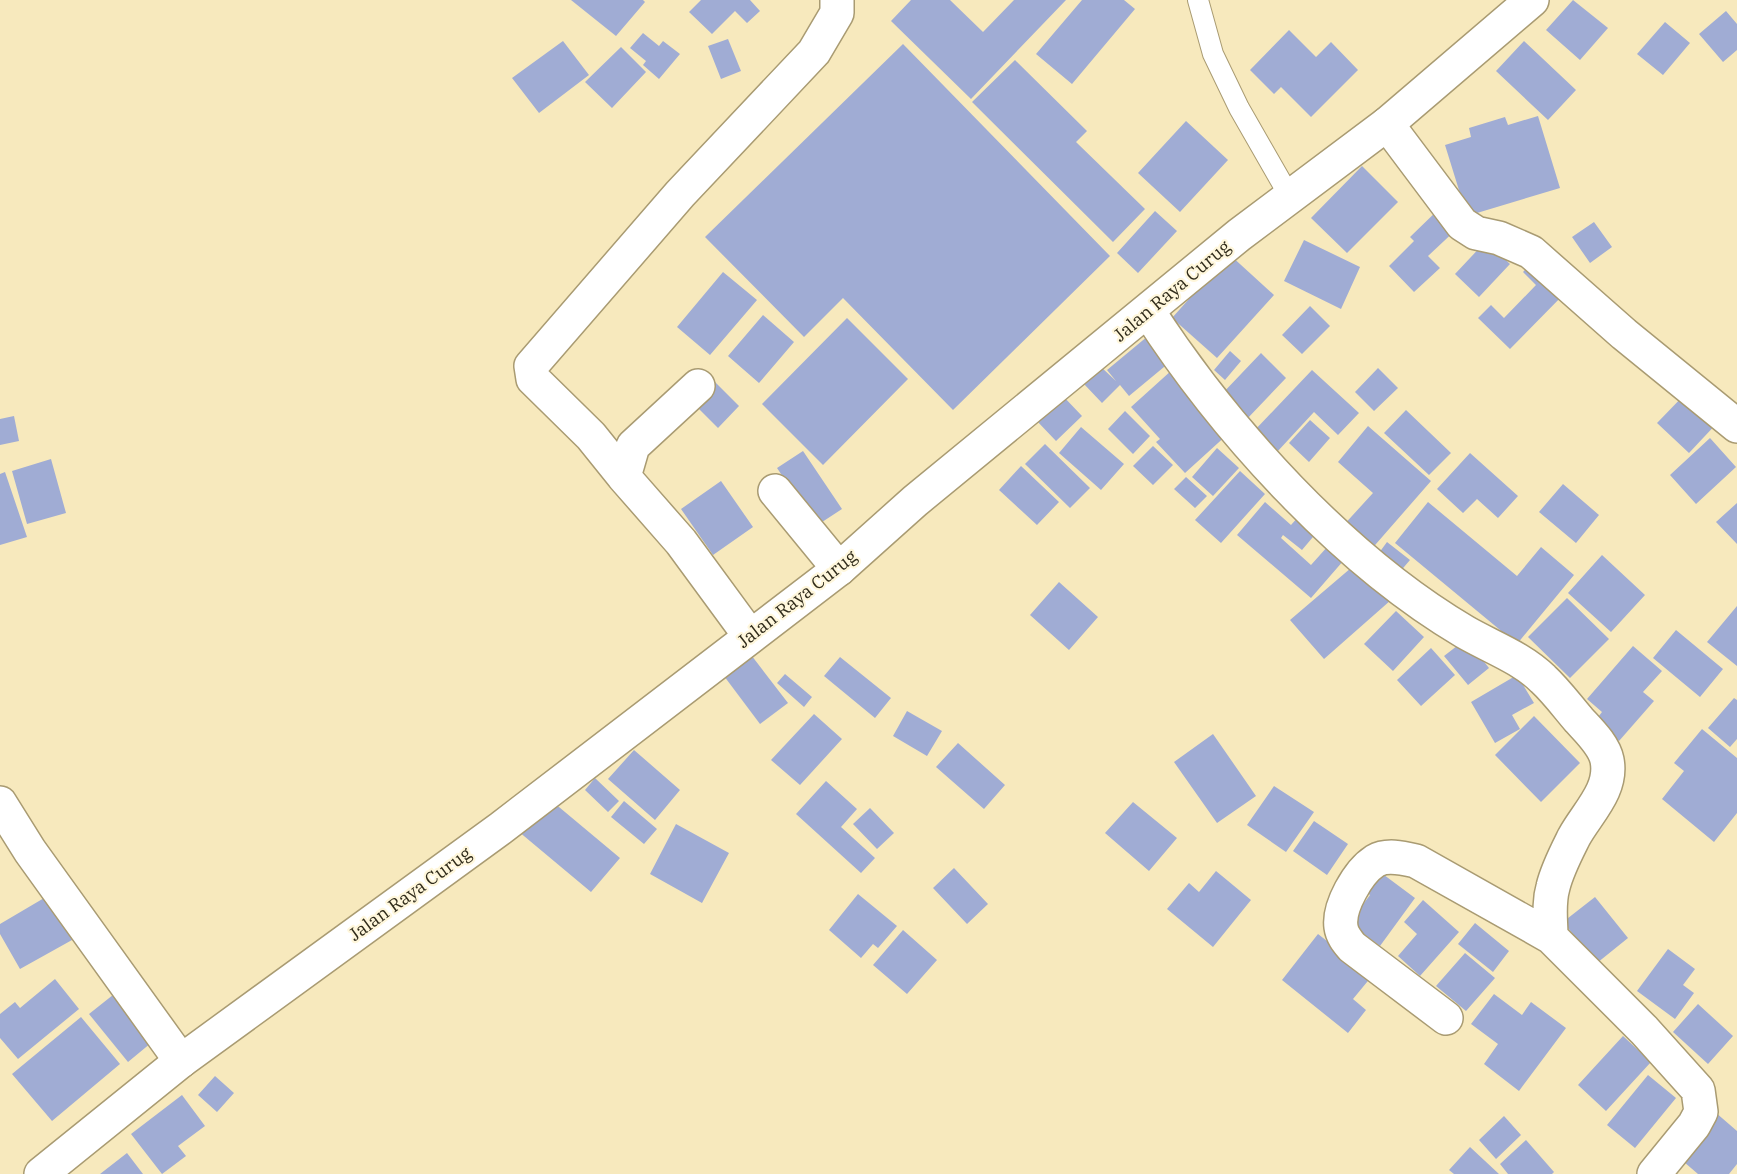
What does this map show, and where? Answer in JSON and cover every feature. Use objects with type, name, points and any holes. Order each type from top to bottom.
[{"type":"street","points":[[750,636],[681,542],[641,494],[591,436],[533,379],[531,366],[680,194],[814,52],[837,13],[837,0]]},
{"type":"street","name":"Jalan Raya Curug","points":[[41,1174],[181,1061],[501,828],[839,569],[915,501],[1239,235],[1387,124],[1532,0]]},
{"type":"street","points":[[1387,124],[1462,224],[1476,233],[1499,238],[1531,252],[1624,334],[1737,426]]},
{"type":"street","points":[[1148,311],[1168,343],[1223,413],[1290,487],[1350,546],[1415,600],[1542,678],[1597,741],[1607,757],[1609,771],[1600,798],[1575,836],[1553,887],[1550,903],[1551,937]]},
{"type":"street","points":[[624,477],[633,446],[698,386]]},
{"type":"street","points":[[775,491],[839,569]]},
{"type":"street","points":[[0,802],[30,851],[181,1061]]},
{"type":"street","points":[[1446,1018],[1352,947],[1344,937],[1341,915],[1346,902],[1365,870],[1376,860],[1396,856],[1416,861],[1551,937],[1644,1030],[1698,1090],[1701,1112],[1694,1125],[1654,1174]]},
{"type":"lane","points":[[1198,0],[1213,54],[1239,108],[1290,197]]},
{"type":"building","points":[[571,0],[643,0],[645,2],[616,36]]},
{"type":"building","points":[[701,0],[750,0],[760,11],[747,23],[735,11],[712,34],[689,12]]},
{"type":"building","points":[[911,0],[950,0],[983,32],[1014,0],[1066,0],[971,99],[891,21]]},
{"type":"building","points":[[1082,0],[1124,0],[1135,9],[1072,84],[1036,54]]},
{"type":"building","points":[[1573,0],[1608,28],[1580,60],[1546,30]]},
{"type":"building","points":[[1726,11],[1737,24],[1737,50],[1723,62],[1699,34]]},
{"type":"building","points":[[1665,22],[1690,43],[1663,75],[1637,54]]},
{"type":"building","points":[[1289,30],[1316,57],[1331,42],[1358,70],[1311,117],[1281,87],[1274,94],[1250,70]]},
{"type":"building","points":[[643,33],[659,46],[663,41],[680,54],[659,79],[643,65],[646,61],[630,48]]},
{"type":"building","points":[[728,39],[741,71],[721,79],[708,46]]},
{"type":"building","points":[[563,41],[589,75],[539,113],[512,78]]},
{"type":"building","points":[[1524,41],[1576,90],[1548,120],[1496,71]]},
{"type":"building","points":[[903,44],[1110,256],[953,410],[843,298],[804,337],[705,237]]},
{"type":"building","points":[[621,47],[646,72],[612,108],[585,82]]},
{"type":"building","points":[[1015,60],[1087,131],[1076,142],[1145,209],[1113,242],[972,102]]},
{"type":"building","points":[[1538,116],[1560,188],[1467,216],[1445,145],[1471,137],[1469,128],[1505,117],[1508,125]]},
{"type":"building","points":[[1186,121],[1228,160],[1180,212],[1138,173]]},
{"type":"building","points":[[1362,166],[1398,202],[1347,253],[1311,218]]},
{"type":"building","points":[[1442,206],[1460,226],[1428,256],[1440,268],[1414,292],[1389,266],[1414,241],[1410,237]]},
{"type":"building","points":[[1155,211],[1177,231],[1138,273],[1117,253]]},
{"type":"building","points":[[1594,222],[1612,247],[1590,263],[1572,237]]},
{"type":"building","points":[[1304,240],[1360,267],[1341,309],[1284,281]]},
{"type":"building","points":[[1486,241],[1510,264],[1479,297],[1455,274]]},
{"type":"building","points":[[1229,254],[1274,295],[1217,358],[1172,318]]},
{"type":"building","points":[[1534,260],[1566,292],[1510,349],[1478,318],[1491,305],[1504,318],[1536,285],[1523,272]]},
{"type":"building","points":[[723,272],[757,300],[710,355],[677,327]]},
{"type":"building","points":[[1310,306],[1330,326],[1302,354],[1282,335]]},
{"type":"building","points":[[763,315],[794,342],[759,383],[728,356]]},
{"type":"building","points":[[847,318],[908,379],[823,465],[762,404]]},
{"type":"building","points":[[1148,336],[1170,362],[1129,396],[1120,385],[1102,403],[1084,384],[1101,367],[1116,381],[1107,370]]},
{"type":"building","points":[[1230,351],[1241,361],[1225,380],[1214,370]]},
{"type":"building","points":[[1261,353],[1286,378],[1246,420],[1221,395]]},
{"type":"building","points":[[1378,368],[1398,388],[1374,411],[1355,392]]},
{"type":"building","points":[[1172,370],[1229,433],[1185,473],[1156,442],[1160,439],[1131,407]]},
{"type":"building","points":[[1312,370],[1359,413],[1338,435],[1314,412],[1277,452],[1254,431]]},
{"type":"building","points":[[715,382],[739,406],[718,428],[693,403]]},
{"type":"building","points":[[1688,391],[1719,421],[1689,453],[1657,423]]},
{"type":"building","points":[[1062,395],[1082,416],[1056,441],[1036,420]]},
{"type":"building","points":[[1406,410],[1451,453],[1429,475],[1384,433]]},
{"type":"building","points":[[1125,411],[1150,436],[1133,454],[1108,429]]},
{"type":"building","points":[[14,416],[19,441],[0,445],[0,419]]},
{"type":"building","points":[[1310,420],[1330,438],[1309,462],[1289,443]]},
{"type":"building","points":[[1368,426],[1431,481],[1369,552],[1341,528],[1373,493],[1338,462]]},
{"type":"building","points":[[1081,427],[1124,464],[1101,490],[1059,453]]},
{"type":"building","points":[[1710,438],[1736,467],[1696,504],[1670,475]]},
{"type":"building","points":[[1045,444],[1090,488],[1070,508],[1025,464]]},
{"type":"building","points":[[1153,446],[1173,465],[1153,485],[1133,466]]},
{"type":"building","points":[[1217,448],[1239,468],[1213,496],[1192,477]]},
{"type":"building","points":[[803,451],[842,509],[816,526],[777,468]]},
{"type":"building","points":[[1470,453],[1518,496],[1498,518],[1477,499],[1463,513],[1437,489]]},
{"type":"building","points":[[51,459],[66,513],[27,524],[12,471]]},
{"type":"building","points":[[1021,466],[1059,502],[1037,525],[999,490]]},
{"type":"building","points":[[1240,471],[1265,494],[1221,543],[1195,520]]},
{"type":"building","points":[[5,472],[27,537],[0,545],[0,474]]},
{"type":"building","points":[[1186,477],[1207,496],[1195,508],[1174,489]]},
{"type":"building","points":[[721,481],[753,527],[713,555],[681,509]]},
{"type":"building","points":[[1563,484],[1599,515],[1576,543],[1539,512]]},
{"type":"building","points":[[1265,502],[1291,525],[1299,516],[1318,531],[1302,550],[1283,535],[1281,538],[1311,565],[1328,546],[1344,560],[1311,598],[1237,535]]},
{"type":"building","points":[[1428,502],[1517,576],[1541,547],[1574,575],[1517,644],[1395,543]]},
{"type":"building","points":[[1737,503],[1737,544],[1716,522]]},
{"type":"building","points":[[1387,542],[1410,560],[1398,574],[1376,557]]},
{"type":"building","points":[[1602,555],[1645,595],[1611,632],[1568,593]]},
{"type":"building","points":[[1358,562],[1391,600],[1324,659],[1290,620]]},
{"type":"building","points":[[1059,582],[1098,617],[1069,650],[1030,615]]},
{"type":"building","points":[[1567,598],[1609,639],[1570,678],[1528,637]]},
{"type":"building","points":[[1737,606],[1737,666],[1707,642]]},
{"type":"building","points":[[1396,611],[1424,637],[1393,671],[1364,644]]},
{"type":"building","points":[[1676,630],[1723,669],[1700,697],[1653,658]]},
{"type":"building","points":[[1466,639],[1489,668],[1468,685],[1444,656]]},
{"type":"building","points":[[1633,646],[1662,671],[1643,692],[1654,701],[1619,741],[1595,721],[1602,712],[1587,699]]},
{"type":"building","points":[[745,647],[788,703],[760,724],[718,668]]},
{"type":"building","points":[[1431,648],[1455,675],[1421,706],[1397,680]]},
{"type":"building","points":[[840,657],[891,698],[875,718],[824,676]]},
{"type":"building","points":[[785,674],[812,697],[804,707],[777,683]]},
{"type":"building","points":[[1517,675],[1534,703],[1512,715],[1520,729],[1495,743],[1471,702]]},
{"type":"building","points":[[1734,698],[1737,700],[1737,739],[1730,747],[1708,728]]},
{"type":"building","points":[[907,711],[942,731],[927,756],[893,736]]},
{"type":"building","points":[[814,714],[842,739],[800,785],[771,760]]},
{"type":"building","points":[[1534,716],[1580,763],[1541,802],[1495,755]]},
{"type":"building","points":[[1702,729],[1737,758],[1737,813],[1714,842],[1662,799],[1684,771],[1674,763]]},
{"type":"building","points":[[1213,734],[1256,796],[1217,823],[1174,762]]},
{"type":"building","points":[[958,743],[1005,785],[984,809],[936,767]]},
{"type":"building","points":[[634,750],[680,790],[655,820],[608,779]]},
{"type":"building","points":[[595,778],[619,801],[608,812],[585,790]]},
{"type":"building","points":[[826,781],[857,809],[841,827],[875,858],[861,873],[796,814]]},
{"type":"building","points":[[1274,786],[1314,812],[1286,852],[1247,825]]},
{"type":"building","points":[[547,797],[620,858],[591,892],[518,831]]},
{"type":"building","points":[[624,801],[657,829],[644,844],[611,817]]},
{"type":"building","points":[[1133,802],[1177,838],[1149,871],[1105,833]]},
{"type":"building","points":[[870,808],[894,833],[877,849],[853,824]]},
{"type":"building","points":[[1314,821],[1348,844],[1327,875],[1293,851]]},
{"type":"building","points":[[676,824],[729,853],[702,903],[650,874]]},
{"type":"building","points":[[954,868],[988,904],[967,924],[933,888]]},
{"type":"building","points":[[1376,869],[1415,898],[1380,946],[1349,923],[1370,895],[1361,888]]},
{"type":"building","points":[[1216,871],[1251,900],[1213,947],[1167,909],[1189,883],[1199,892]]},
{"type":"building","points":[[56,891],[81,935],[20,969],[0,934],[0,924]]},
{"type":"building","points":[[858,894],[897,926],[878,948],[873,944],[861,958],[829,930]]},
{"type":"building","points":[[1595,897],[1628,938],[1597,963],[1563,922]]},
{"type":"building","points":[[1423,900],[1459,932],[1420,976],[1398,956],[1417,934],[1404,922]]},
{"type":"building","points":[[1475,923],[1509,951],[1493,972],[1458,944]]},
{"type":"building","points":[[903,930],[937,960],[907,994],[873,965]]},
{"type":"building","points":[[1318,934],[1372,976],[1353,999],[1366,1010],[1348,1033],[1282,980]]},
{"type":"building","points":[[1668,949],[1695,969],[1683,985],[1694,993],[1675,1019],[1637,991]]},
{"type":"building","points":[[1465,953],[1495,978],[1466,1011],[1436,986]]},
{"type":"building","points":[[55,979],[79,1009],[18,1059],[0,1038],[0,1014],[15,1002],[20,1008]]},
{"type":"building","points":[[123,987],[157,1038],[128,1062],[89,1014]]},
{"type":"building","points":[[1494,994],[1522,1015],[1531,1002],[1566,1028],[1519,1091],[1484,1064],[1498,1044],[1471,1024]]},
{"type":"building","points":[[1698,1004],[1733,1036],[1708,1064],[1673,1032]]},
{"type":"building","points":[[81,1017],[120,1064],[52,1121],[12,1074]]},
{"type":"building","points":[[1623,1036],[1651,1062],[1606,1111],[1578,1085]]},
{"type":"building","points":[[1648,1075],[1676,1098],[1635,1148],[1607,1125]]},
{"type":"building","points":[[215,1076],[234,1093],[217,1112],[198,1095]]},
{"type":"building","points":[[182,1095],[205,1126],[178,1146],[186,1156],[162,1174],[131,1134]]},
{"type":"building","points":[[1715,1112],[1737,1131],[1737,1164],[1729,1174],[1698,1174],[1677,1156]]},
{"type":"building","points":[[1504,1116],[1521,1135],[1496,1159],[1479,1140]]},
{"type":"building","points":[[1526,1140],[1554,1172],[1552,1174],[1508,1174],[1500,1164]]},
{"type":"building","points":[[1470,1147],[1499,1174],[1454,1174],[1449,1170]]},
{"type":"building","points":[[127,1153],[143,1174],[100,1174]]}]
